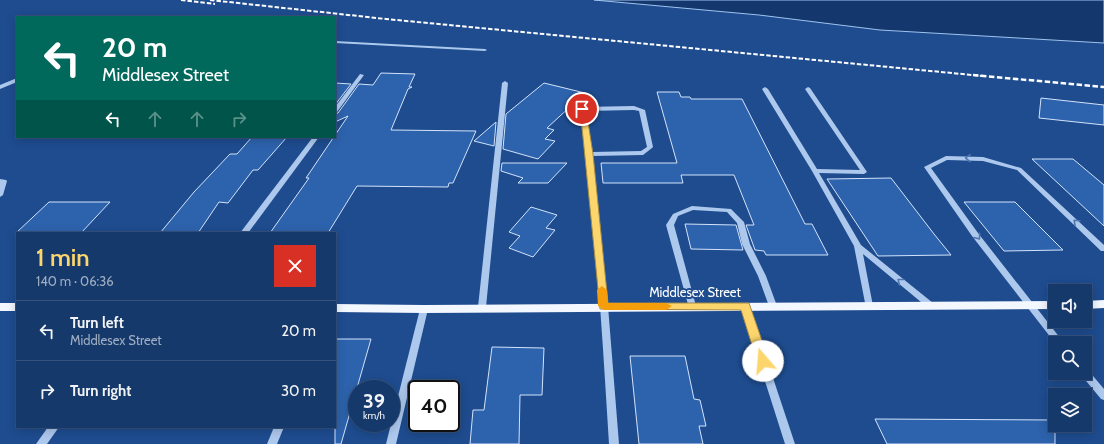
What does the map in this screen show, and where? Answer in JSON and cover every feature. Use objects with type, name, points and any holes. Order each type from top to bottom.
[{"type":"main road","points":[[1092,305],[1104,304]]},
{"type":"main road","name":"Middlesex Street","points":[[336,308],[424,309],[604,306],[1048,305]]},
{"type":"main road","points":[[0,307],[16,307]]},
{"type":"street","points":[[336,42],[485,50]]},
{"type":"street","points":[[336,110],[362,75]]},
{"type":"street","points":[[0,87],[16,80]]},
{"type":"street","points":[[482,307],[505,83]]},
{"type":"street","points":[[764,88],[815,171],[858,246],[869,306]]},
{"type":"street","points":[[808,89],[864,172],[815,171]]},
{"type":"street","points":[[589,154],[643,153],[650,148],[642,110],[634,108],[582,109],[589,154],[604,306],[614,444]]},
{"type":"street","points":[[245,232],[315,138]]},
{"type":"street","points":[[1054,336],[1029,305],[927,168],[946,158],[983,159],[1019,169],[1104,249]]},
{"type":"street","points":[[0,181],[4,181],[0,195]]},
{"type":"street","points":[[692,306],[670,225],[675,215],[692,208],[730,210],[740,222],[746,244],[762,276],[773,306]]},
{"type":"street","points":[[858,246],[930,305]]},
{"type":"street","points":[[745,306],[790,444]]},
{"type":"street","points":[[391,444],[424,309]]},
{"type":"street","points":[[1091,380],[1104,396]]},
{"type":"street","points":[[41,444],[53,428]]},
{"type":"street","points":[[272,444],[279,428]]},
{"type":"water","points":[[594,0],[1104,0],[1104,43],[880,30],[759,15]]},
{"type":"building","points":[[381,73],[415,74],[409,87],[412,87],[408,89],[391,130],[476,131],[453,183],[449,183],[448,187],[357,186],[329,232],[271,232],[309,178],[306,178],[333,138],[336,138],[336,134],[348,116],[336,122],[336,114],[359,84],[373,85]]},
{"type":"building","points":[[336,83],[351,84],[336,104]]},
{"type":"building","points":[[544,83],[585,93],[547,128],[554,130],[545,139],[555,141],[538,159],[503,149],[506,114]]},
{"type":"building","points":[[657,92],[679,92],[681,97],[690,97],[691,99],[742,99],[805,224],[812,224],[828,255],[766,255],[764,251],[755,250],[746,225],[754,225],[734,175],[681,175],[683,183],[603,183],[601,163],[677,163]]},
{"type":"building","points":[[1041,98],[1104,105],[1104,125],[1039,118]]},
{"type":"building","points":[[496,122],[494,146],[474,141]]},
{"type":"building","points":[[251,138],[286,138],[258,170],[253,170],[228,203],[219,202],[199,232],[161,232],[194,192],[230,154],[237,154]]},
{"type":"building","points":[[1032,159],[1073,159],[1104,185],[1104,226]]},
{"type":"building","points":[[502,163],[567,163],[548,183],[518,183],[523,178],[501,171]]},
{"type":"building","points":[[891,178],[951,255],[878,256],[827,179]]},
{"type":"building","points":[[49,202],[110,202],[82,232],[17,232]]},
{"type":"building","points":[[964,202],[1015,202],[1063,250],[1004,251]]},
{"type":"building","points":[[531,207],[557,215],[546,228],[555,230],[533,257],[509,248],[520,236],[509,232]]},
{"type":"building","points":[[685,224],[736,225],[743,250],[691,249]]},
{"type":"building","points":[[336,339],[371,339],[359,380],[348,380],[348,420],[341,444],[335,444]]},
{"type":"building","points":[[492,347],[544,348],[542,395],[520,395],[519,444],[470,444],[473,410],[484,410]]},
{"type":"building","points":[[630,356],[685,356],[694,399],[700,400],[706,426],[699,426],[703,444],[639,444]]},
{"type":"building","points":[[875,419],[1048,420],[1048,432],[1055,432],[1055,444],[887,444]]},
{"type":"railway","points":[[181,0],[215,4]]},
{"type":"railway","points":[[210,0],[386,19],[983,76]]},
{"type":"railway","points":[[973,75],[1104,87]]},
{"type":"slow traffic","points":[[602,290],[604,306],[666,306]]},
{"type":"route","points":[[582,109],[589,154],[604,306],[745,306],[763,361]]}]
